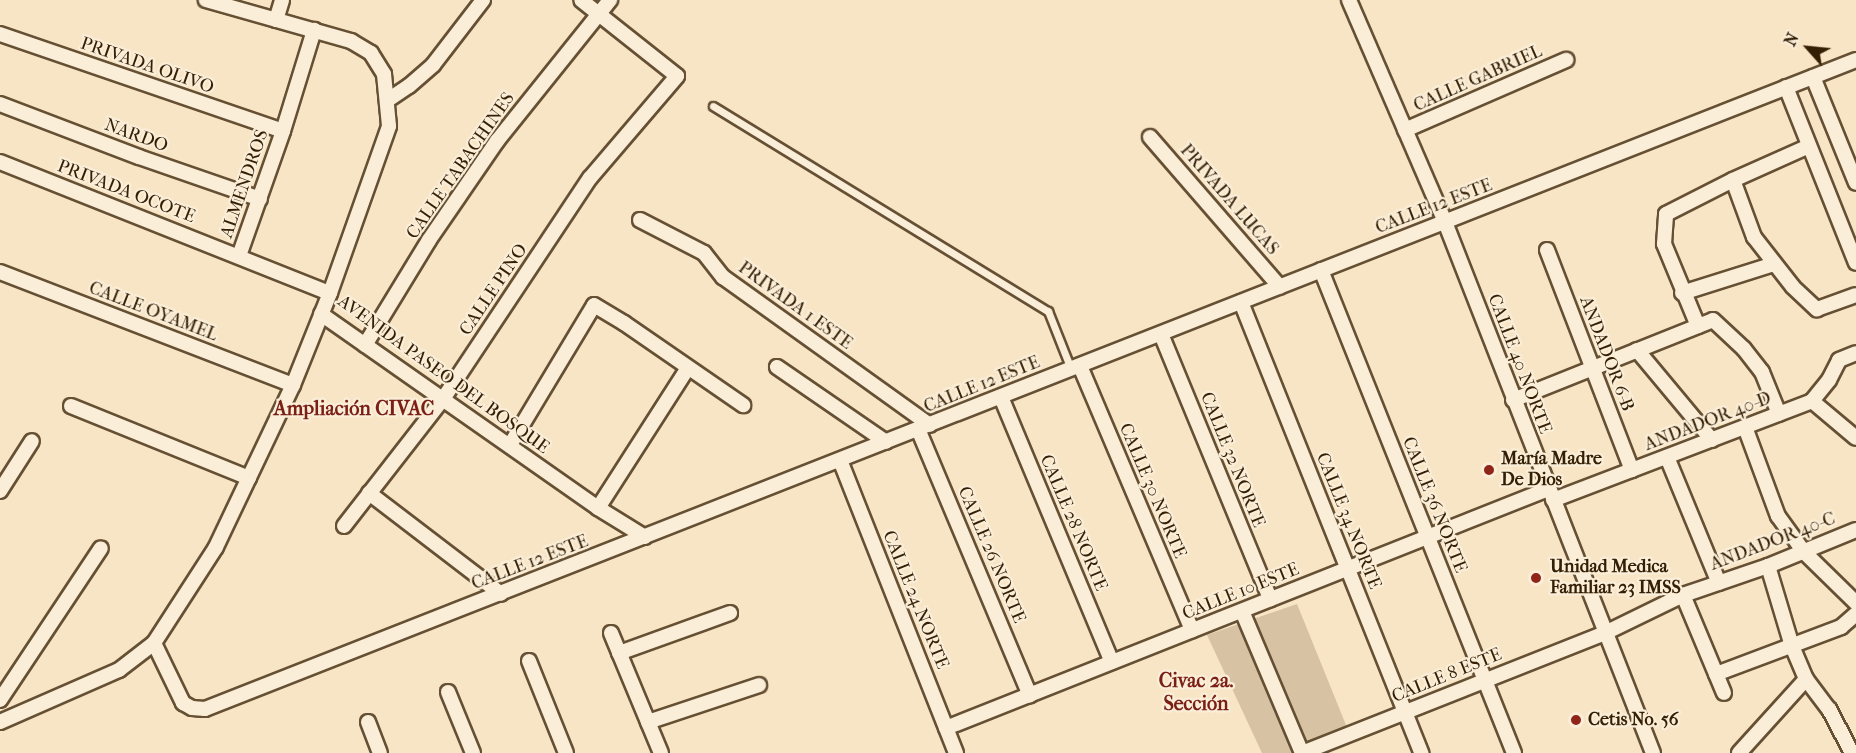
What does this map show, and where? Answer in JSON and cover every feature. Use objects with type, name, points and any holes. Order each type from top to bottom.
[{"type":"street","name":"AVENIDA PASEO DEL BOSQUE","points":[[206,0],[351,41],[371,53],[384,74],[389,126],[321,314],[598,508],[645,537]]},
{"type":"street","points":[[276,20],[282,0]]},
{"type":"street","points":[[388,99],[410,86],[432,65],[483,0]]},
{"type":"street","points":[[580,0],[598,15]]},
{"type":"street","name":"CALLE TABACHINES","points":[[365,345],[429,240],[497,141],[610,0]]},
{"type":"street","name":"CALLE 40 NORTE","points":[[1349,0],[1445,222],[1653,753]]},
{"type":"street","name":"CALLE PINO","points":[[344,526],[443,399],[590,178],[677,76],[598,15]]},
{"type":"street","name":"ALMENDROS","points":[[314,30],[283,131],[239,256],[330,293]]},
{"type":"street","name":"PRIVADA OLIVO","points":[[0,34],[283,131]]},
{"type":"street","name":"CALLE GABRIEL","points":[[1405,130],[1566,60]]},
{"type":"street","name":"CALLE 12 ESTE","points":[[154,643],[183,703],[192,708],[205,709],[1856,60]]},
{"type":"street","points":[[1813,76],[1856,183]]},
{"type":"street","points":[[1786,87],[1856,263]]},
{"type":"street","name":"NARDO","points":[[0,104],[139,157],[260,199]]},
{"type":"street","name":"PRIVADA LUCAS","points":[[1150,137],[1280,287]]},
{"type":"street","points":[[1698,326],[1682,293],[1664,244],[1666,214],[1733,180],[1809,146]]},
{"type":"street","name":"PRIVADA OCOTE","points":[[0,162],[239,256]]},
{"type":"street","points":[[1733,180],[1755,237],[1774,264],[1817,309],[1856,295]]},
{"type":"street","name":"PRIVADA 1 ESTE","points":[[640,220],[704,253],[723,277],[924,427]]},
{"type":"street","name":"ANDADOR 6-B","points":[[1547,250],[1632,470]]},
{"type":"street","points":[[1682,293],[1774,264]]},
{"type":"street","name":"CALLE 36 NORTE","points":[[1321,270],[1514,753]]},
{"type":"street","name":"CALLE OYAMEL","points":[[0,272],[293,385]]},
{"type":"street","name":"CALLE 34 NORTE","points":[[1241,302],[1421,753]]},
{"type":"street","points":[[510,445],[594,304],[743,405]]},
{"type":"street","points":[[0,722],[119,670],[154,643],[216,547],[293,385],[321,314]]},
{"type":"street","points":[[1513,400],[1713,320],[1744,349],[1762,372],[1779,414]]},
{"type":"street","name":"CALLE 32 NORTE","points":[[1161,334],[1270,599]]},
{"type":"street","points":[[1637,350],[1712,440]]},
{"type":"street","points":[[1856,353],[1839,360],[1829,380],[1812,401],[1856,438]]},
{"type":"street","points":[[777,367],[886,442]]},
{"type":"street","points":[[598,508],[688,368]]},
{"type":"street","name":"CALLE 30 NORTE","points":[[1075,368],[1192,630]]},
{"type":"street","name":"CALLE 28 NORTE","points":[[1001,397],[1112,662]]},
{"type":"street","name":"ANDADOR 40-D","points":[[1551,495],[1632,470],[1812,401]]},
{"type":"street","points":[[70,406],[249,478]]},
{"type":"street","name":"CALLE 26 NORTE","points":[[924,427],[1030,694]]},
{"type":"street","points":[[1745,427],[1778,516],[1804,552],[1856,603]]},
{"type":"street","points":[[0,491],[32,441]]},
{"type":"street","points":[[1667,457],[1719,583]]},
{"type":"street","name":"CALLE 24 NORTE","points":[[840,460],[956,753]]},
{"type":"street","points":[[369,493],[501,594]]},
{"type":"street","name":"CALLE 10 ESTE","points":[[946,728],[1428,537],[1551,495]]},
{"type":"street","name":"ANDADOR 40-C","points":[[1605,633],[1683,595],[1768,566],[1856,530]]},
{"type":"street","points":[[0,700],[101,548]]},
{"type":"street","points":[[1768,566],[1792,646],[1806,679],[1829,709],[1852,753]]},
{"type":"street","points":[[1683,595],[1724,693]]},
{"type":"street","points":[[1242,610],[1302,753]]},
{"type":"street","points":[[619,653],[730,613]]},
{"type":"street","points":[[1716,674],[1841,627],[1856,614]]},
{"type":"street","points":[[611,633],[661,753]]},
{"type":"street","name":"CALLE 8 ESTE","points":[[1302,753],[1329,748],[1405,712],[1605,633]]},
{"type":"street","points":[[529,660],[566,753]]},
{"type":"street","points":[[1746,750],[1806,679]]},
{"type":"street","points":[[648,722],[759,685]]},
{"type":"street","points":[[448,692],[473,753]]},
{"type":"street","points":[[368,722],[380,753]]},
{"type":"lane","points":[[713,106],[1048,311],[1075,368]]},
{"type":"shaded area","points":[[1297,604],[1348,730],[1292,753],[1262,753],[1207,635]]},
{"type":"place","name":"María Madre De Dios","points":[[1489,470]]},
{"type":"place","name":"Unidad Medica Familiar 23 IMSS","points":[[1536,578]]},
{"type":"place","name":"Cetis No. 56","points":[[1576,720]]},
{"type":"district","name":"Ampliación CIVAC","points":[[354,408]]},
{"type":"district","name":"Civac 2a. Sección","points":[[1196,692]]}]
